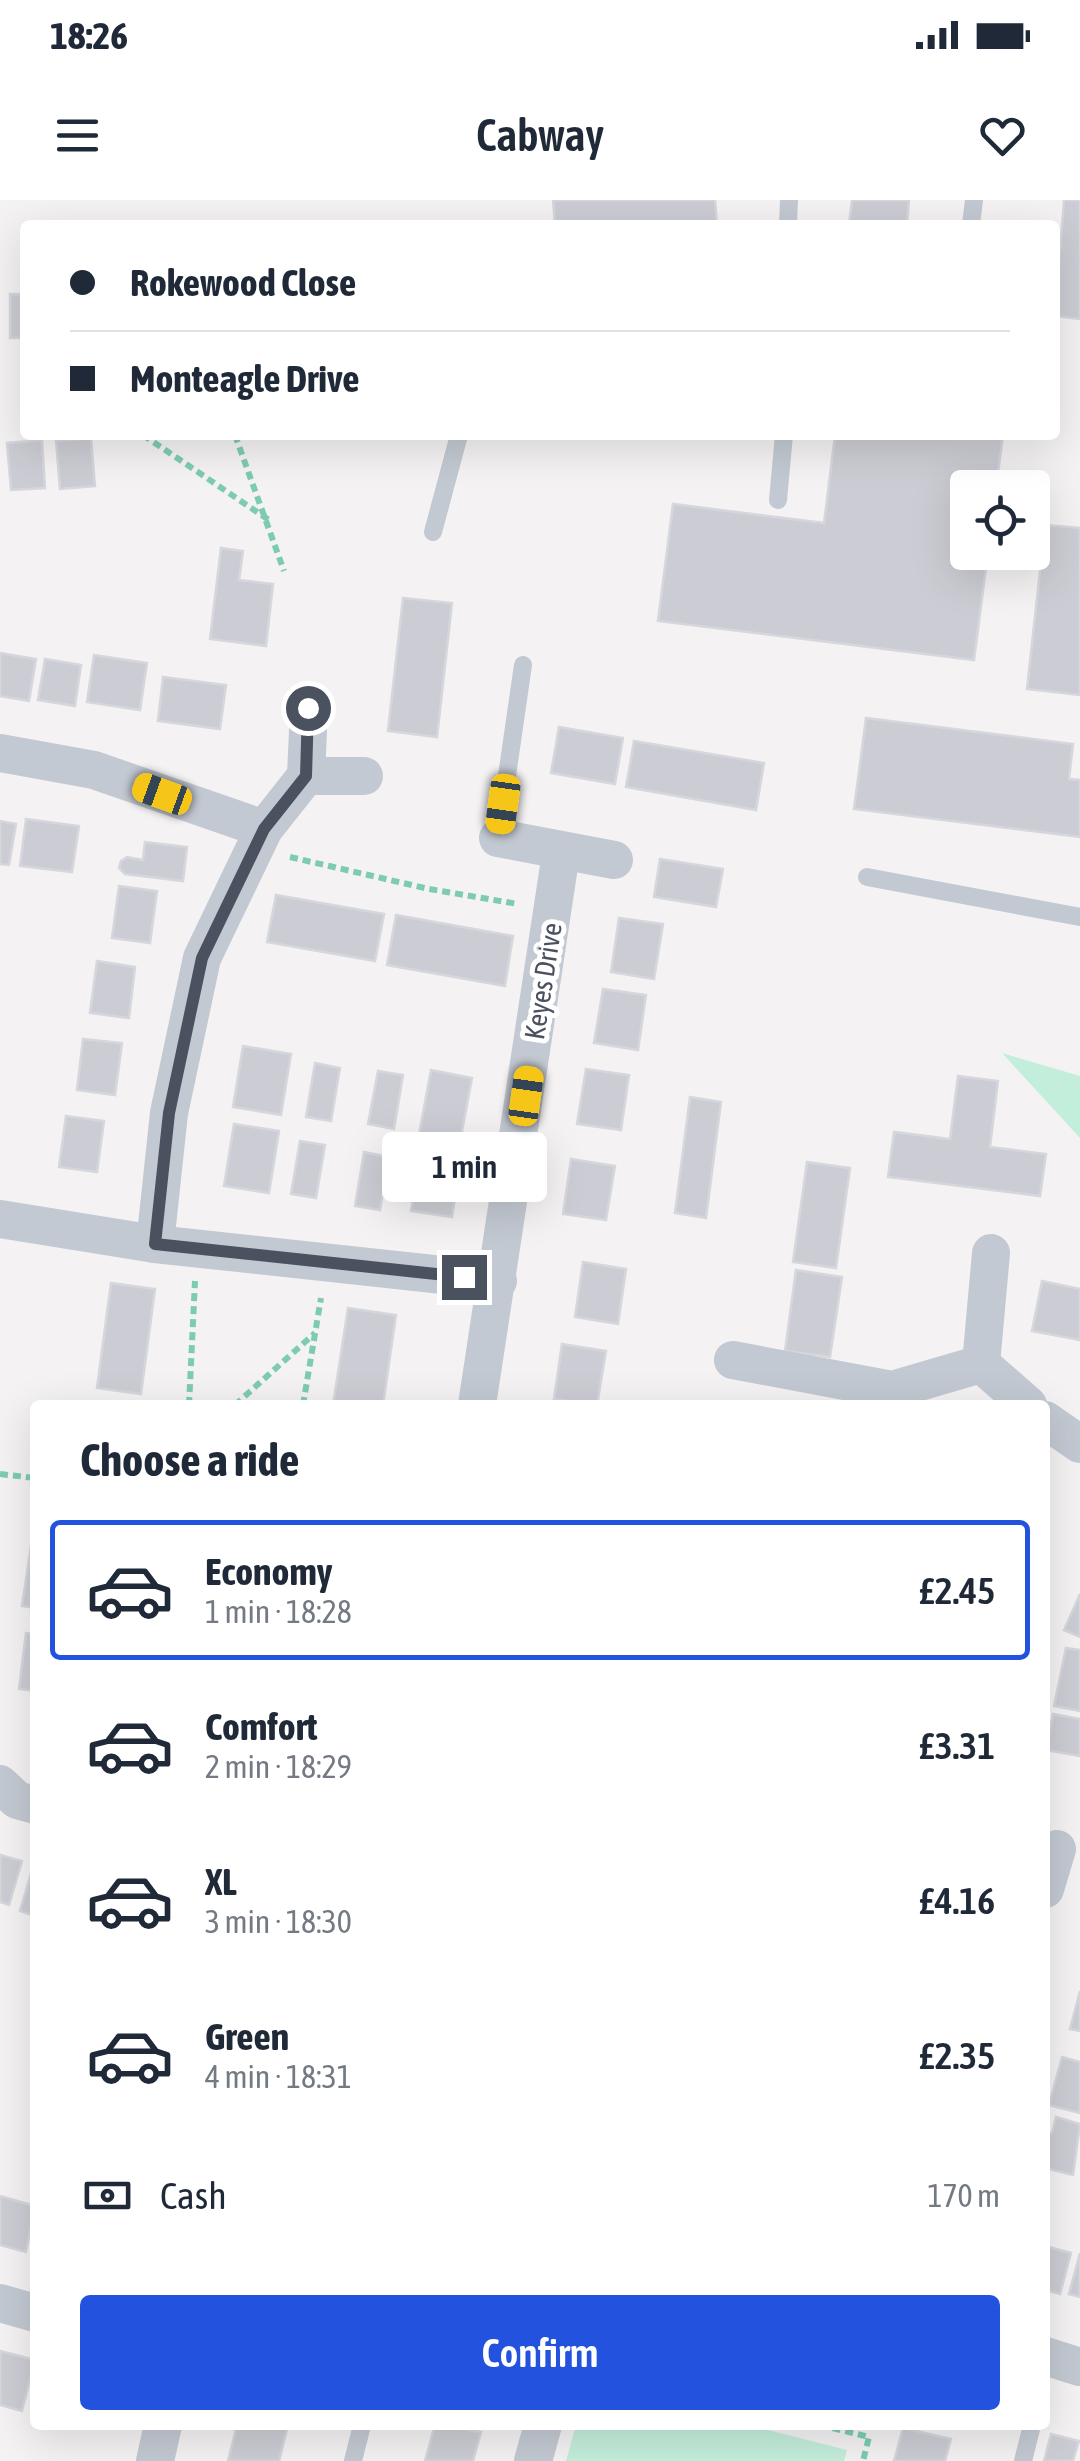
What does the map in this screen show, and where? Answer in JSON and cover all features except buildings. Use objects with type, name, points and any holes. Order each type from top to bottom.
[{"type":"street","points":[[155,1244],[169,1113],[202,958],[259,839],[306,776],[308,708]]},
{"type":"street","points":[[0,753],[94,770],[259,839]]},
{"type":"street","points":[[306,776],[364,776]]},
{"type":"street","points":[[498,838],[614,860]]},
{"type":"street","name":"Keyes Drive","points":[[478,1400],[561,853]]},
{"type":"street","points":[[1,1228],[498,1281]]},
{"type":"street","points":[[981,1364],[991,1252]]},
{"type":"street","points":[[733,1360],[892,1390],[981,1364]]},
{"type":"street","points":[[981,1364],[1022,1400]]},
{"type":"street","points":[[1050,1423],[1080,1444]]},
{"type":"street","points":[[0,1784],[18,1800],[30,1804]]},
{"type":"street","points":[[1050,1877],[1061,1850]]},
{"type":"street","points":[[0,2303],[30,2312]]},
{"type":"street","points":[[155,2461],[162,2430]]},
{"type":"street","points":[[533,2461],[542,2430]]},
{"type":"lane","points":[[433,532],[458,440]]},
{"type":"lane","points":[[778,500],[784,440]]},
{"type":"lane","points":[[498,838],[523,665]]},
{"type":"lane","points":[[866,877],[1080,916]]},
{"type":"lane","points":[[353,2461],[361,2430]]},
{"type":"lane","points":[[1023,2461],[1031,2430]]},
{"type":"path","points":[[150,440],[269,520]]},
{"type":"path","points":[[238,440],[284,571]]},
{"type":"path","points":[[259,839],[429,890],[553,910]]},
{"type":"path","points":[[189,1400],[196,1248]]},
{"type":"path","points":[[304,1400],[326,1262]]},
{"type":"path","points":[[241,1400],[315,1333]]},
{"type":"path","points":[[0,1474],[30,1477]]},
{"type":"path","points":[[850,2430],[869,2436],[864,2461]]},
{"type":"green space","points":[[1002,1053],[1080,1076],[1080,1138]]},
{"type":"green space","points":[[575,2430],[768,2430],[847,2450],[844,2461],[566,2461]]},
{"type":"route","points":[[308,708],[306,776],[264,829],[202,958],[169,1113],[155,1244],[464,1277]]}]
